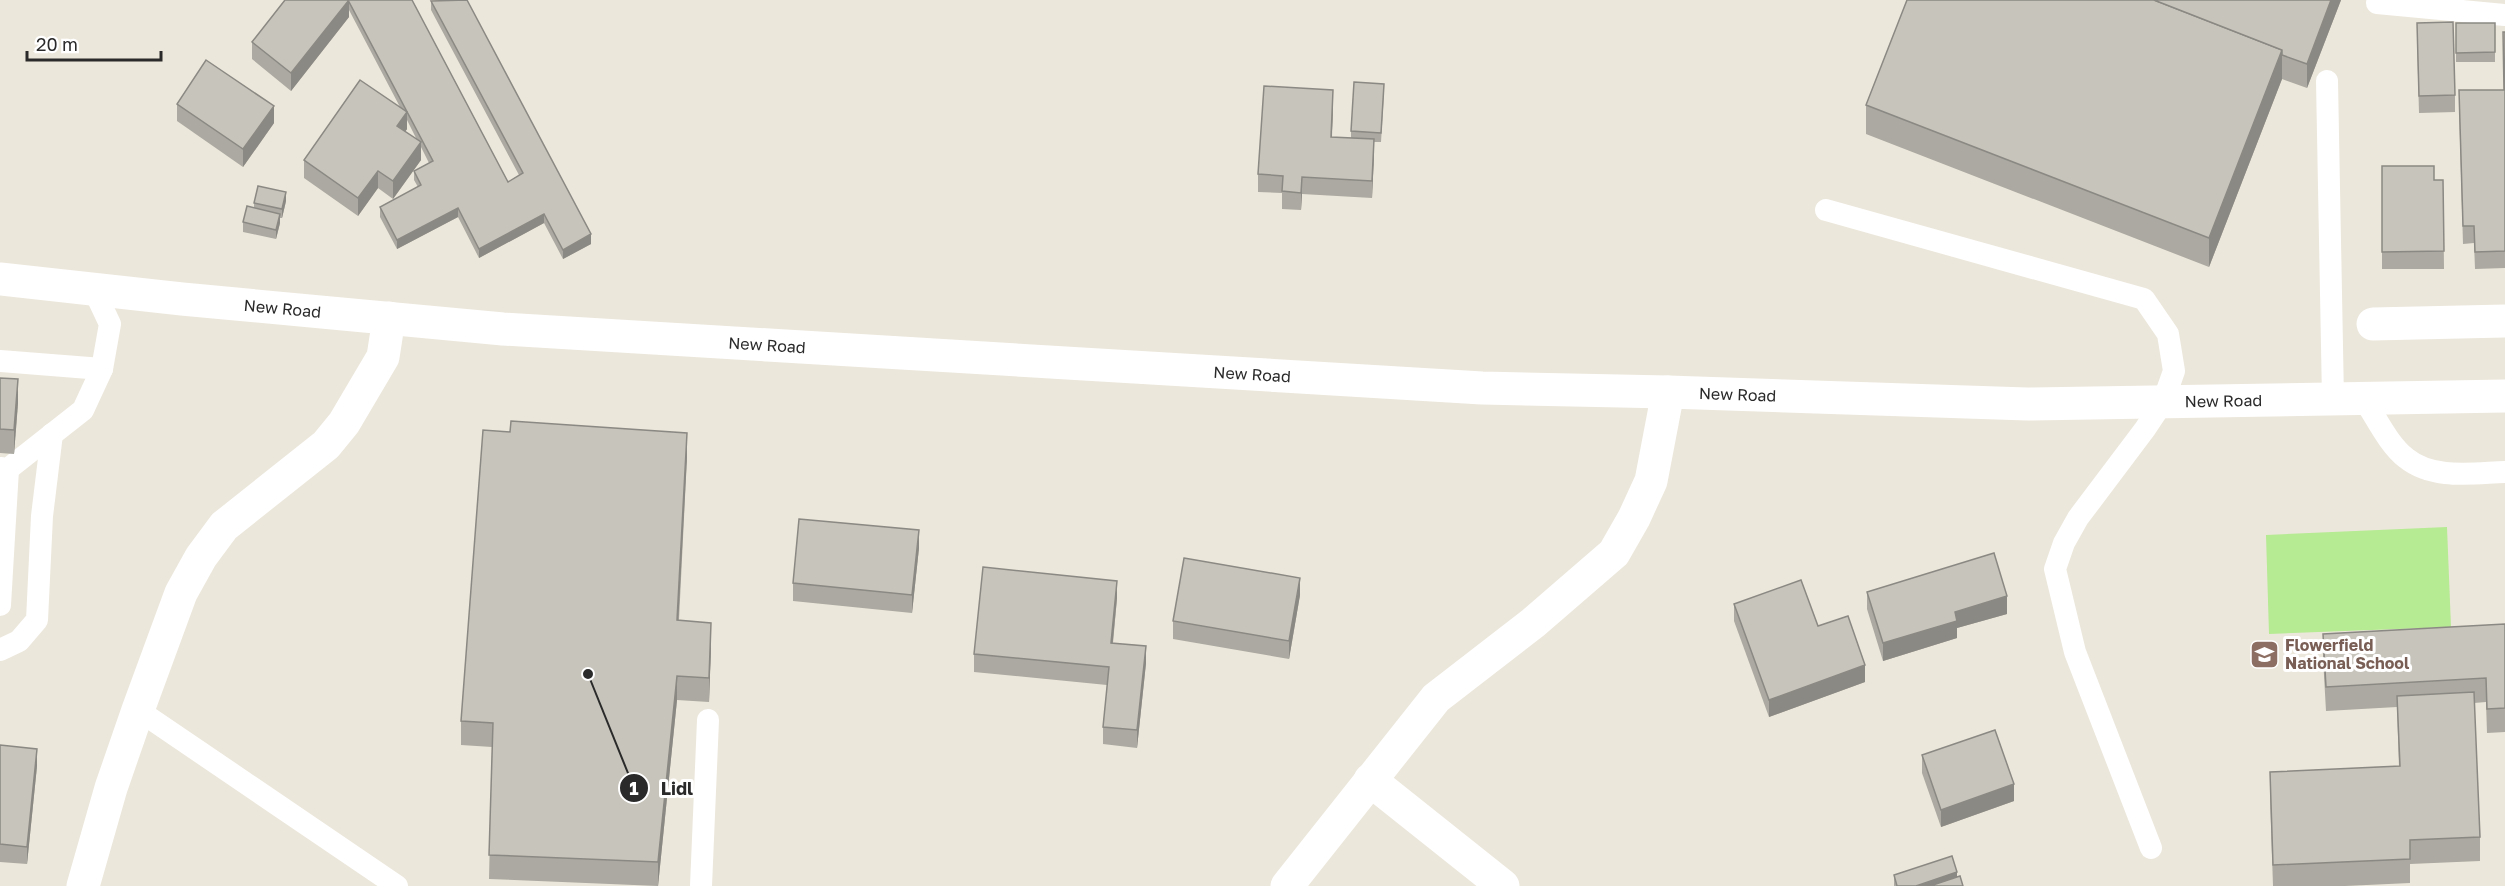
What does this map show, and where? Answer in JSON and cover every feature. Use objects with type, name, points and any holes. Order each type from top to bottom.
[{"type":"main road","name":"New Road","points":[[0,279],[514,329],[1482,388],[2027,404],[2505,396]]},
{"type":"main road","points":[[83,886],[111,789],[181,593],[201,556],[224,526],[320,451],[344,423],[383,357],[388,318]]},
{"type":"main road","points":[[2373,324],[2505,321]]},
{"type":"main road","points":[[1287,886],[1436,698],[1533,623],[1614,553],[1634,518],[1651,480],[1668,392]]},
{"type":"main road","points":[[1370,780],[1503,886]]},
{"type":"lane","points":[[2377,3],[2505,15]]},
{"type":"lane","points":[[2327,81],[2348,399],[2407,459],[2428,470],[2453,473],[2505,472]]},
{"type":"lane","points":[[1826,210],[2144,300],[2169,334],[2174,371],[2163,402],[2078,518],[2064,543],[2055,568],[2075,652],[2151,848]]},
{"type":"lane","points":[[0,605],[4,468],[83,410],[102,369],[110,324],[93,288]]},
{"type":"lane","points":[[0,361],[102,369]]},
{"type":"lane","points":[[0,650],[19,641],[37,620],[42,516],[52,434]]},
{"type":"lane","points":[[138,710],[397,886]]},
{"type":"lane","points":[[701,886],[708,720]]},
{"type":"green space","points":[[2447,527],[2451,627],[2269,634],[2266,535]]},
{"type":"building","points":[[285,0],[349,0],[291,73],[252,42]]},
{"type":"building","points":[[348,0],[412,0],[508,182],[523,173],[431,1],[467,0],[591,234],[563,250],[544,214],[479,249],[458,208],[397,240],[380,207],[421,185],[414,171],[433,161]]},
{"type":"building","points":[[1907,0],[2154,0],[2282,50],[2209,238],[1866,105]]},
{"type":"building","points":[[2154,0],[2331,0],[2307,64],[2282,55],[2282,50]]},
{"type":"building","points":[[2453,22],[2455,95],[2419,96],[2417,23]]},
{"type":"building","points":[[2456,23],[2495,23],[2495,52],[2456,53]]},
{"type":"building","points":[[2503,32],[2505,32],[2505,90],[2504,90]]},
{"type":"building","points":[[206,60],[274,106],[243,149],[177,104]]},
{"type":"building","points":[[360,80],[407,112],[397,126],[421,142],[393,181],[378,171],[358,198],[304,160]]},
{"type":"building","points":[[1354,82],[1384,84],[1381,133],[1351,131]]},
{"type":"building","points":[[1264,86],[1333,90],[1331,137],[1374,139],[1372,181],[1302,177],[1301,193],[1282,191],[1283,176],[1258,174]]},
{"type":"building","points":[[2459,90],[2505,90],[2505,251],[2475,252],[2474,226],[2463,226]]},
{"type":"building","points":[[2382,166],[2434,166],[2434,180],[2443,180],[2444,251],[2382,252]]},
{"type":"building","points":[[258,186],[286,192],[282,209],[254,203]]},
{"type":"building","points":[[247,206],[280,214],[276,230],[243,222]]},
{"type":"building","points":[[0,378],[18,379],[14,430],[0,429]]},
{"type":"building","points":[[511,421],[687,433],[677,620],[711,623],[709,678],[677,676],[658,862],[489,855],[493,723],[461,721],[483,430],[510,432]]},
{"type":"building","points":[[799,519],[919,530],[912,595],[793,583]]},
{"type":"building","points":[[1994,553],[2007,596],[1955,612],[1957,621],[1883,643],[1867,592]]},
{"type":"building","points":[[1184,558],[1300,578],[1289,641],[1173,621]]},
{"type":"building","points":[[983,567],[1117,581],[1111,643],[1146,646],[1137,730],[1103,727],[1109,667],[974,654]]},
{"type":"building","points":[[1801,580],[1818,626],[1848,616],[1865,665],[1769,700],[1734,604]]},
{"type":"building","points":[[2505,624],[2505,708],[2487,709],[2486,678],[2326,687],[2323,634]]},
{"type":"building","points":[[2474,692],[2480,837],[2410,840],[2410,859],[2273,865],[2270,772],[2400,766],[2397,696]]},
{"type":"building","points":[[1995,730],[2014,784],[1941,810],[1922,755]]},
{"type":"building","points":[[0,745],[37,749],[27,847],[0,844]]},
{"type":"building","points":[[1952,856],[1957,872],[1916,886],[1897,886],[1894,875]]},
{"type":"building","points":[[1960,876],[1963,886],[1930,886]]},
{"type":"place","name":"Flowerfield National School","points":[[2264,654]]},
{"type":"place","name":"Lidl","points":[[588,674]]}]
